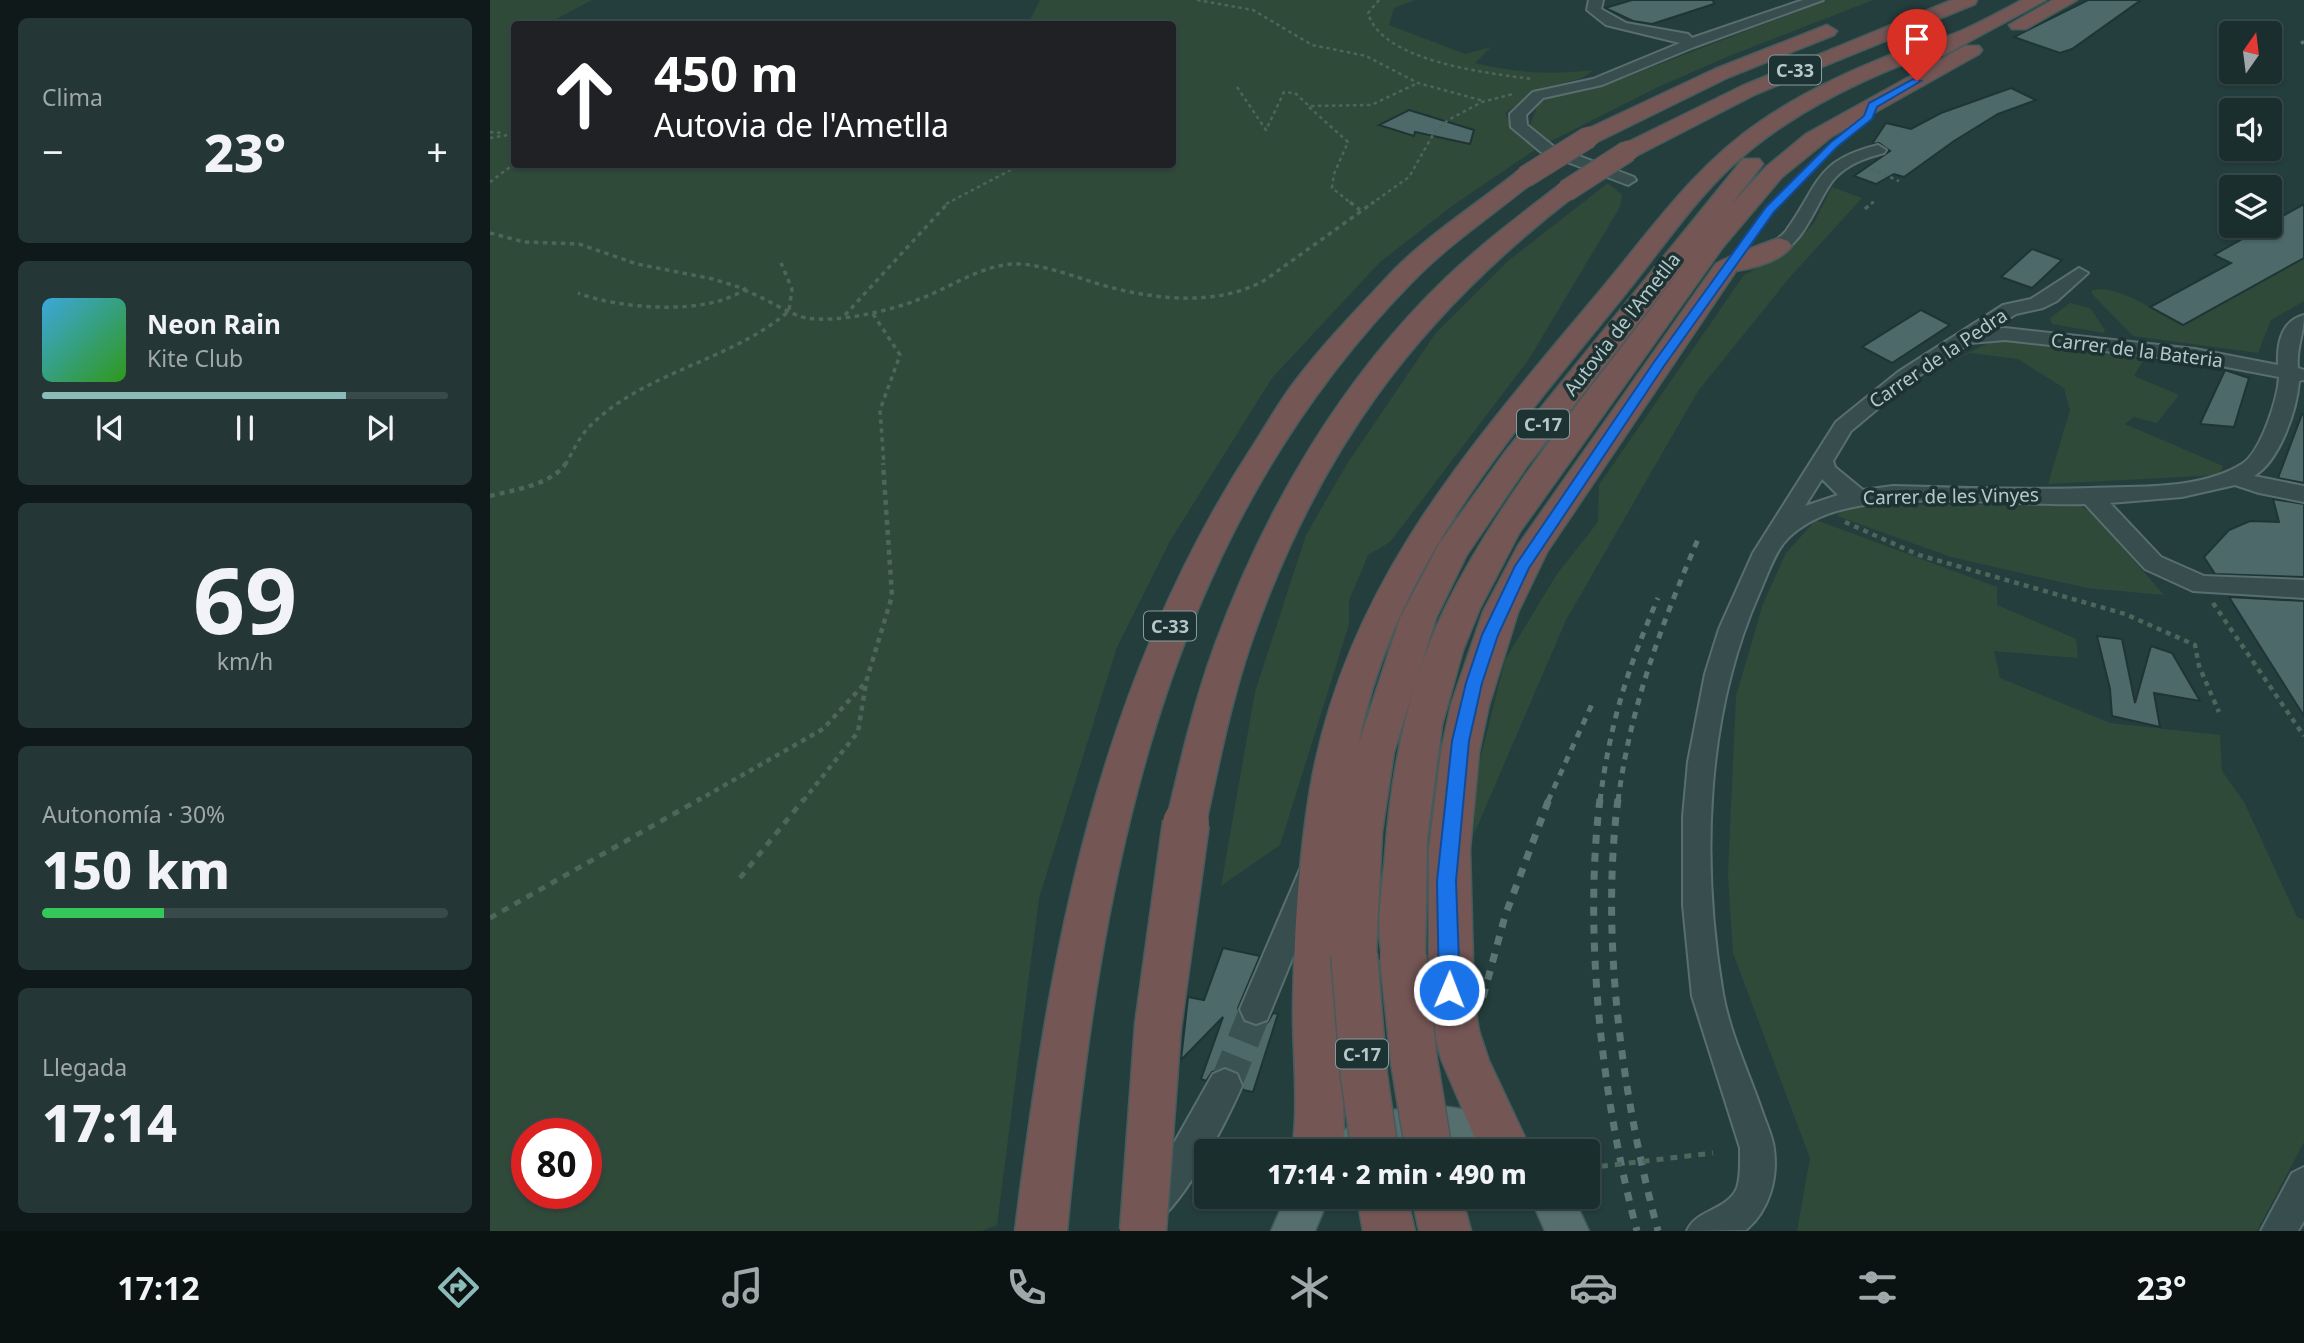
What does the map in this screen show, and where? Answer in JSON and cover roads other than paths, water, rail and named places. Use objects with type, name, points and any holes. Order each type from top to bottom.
[{"type":"highway","name":"C-33","points":[[1143,1231],[1154,1040],[1186,823],[1207,733],[1251,596],[1299,493],[1334,433],[1369,382],[1422,315],[1500,242],[1566,191],[1628,151],[1749,90],[1968,0]]},
{"type":"highway","name":"Autovia de l'Ametlla","points":[[1373,1139],[1364,1076],[1354,956],[1362,832],[1374,752],[1418,618],[1451,552],[1524,449],[1753,162],[1828,109],[1958,38],[2038,0]]},
{"type":"highway","name":"Autovia de l'Ametlla","points":[[1427,1139],[1414,1060],[1403,957],[1402,895],[1408,812],[1422,733],[1445,649],[1496,547],[1525,499],[1738,212],[1798,151],[1822,133],[2068,0]]},
{"type":"highway","name":"C-33","points":[[1043,1211],[1062,1044],[1086,910],[1109,815],[1165,637],[1242,480],[1279,420],[1318,368],[1377,300],[1420,257],[1464,220],[1525,177],[1589,137],[1722,74],[1846,23]]},
{"type":"highway","points":[[1319,1139],[1314,947],[1319,860],[1339,749],[1359,674],[1392,596],[1449,498],[1544,373],[1695,191],[1742,146],[1798,107],[1891,60],[1958,38]]},
{"type":"highway","points":[[1501,1139],[1475,1087],[1457,1032],[1449,990],[1447,881],[1451,818],[1461,741],[1474,683],[1490,635],[1522,566],[1551,519],[1728,265],[1763,234],[1790,186],[1868,117],[1873,105]]},
{"type":"highway","points":[[1384,1209],[1389,1231]]},
{"type":"highway","points":[[1440,1209],[1446,1231]]},
{"type":"main road","points":[[1369,1139],[1400,1127],[1427,1125],[1467,1131],[1484,1139]]},
{"type":"main road","points":[[1557,1209],[1567,1231]]},
{"type":"street","points":[[1596,0],[1594,10],[1599,17],[1644,31],[1683,37],[1689,44]]},
{"type":"street","points":[[1628,180],[1547,149],[1519,127],[1518,114],[1538,95],[1633,69],[1689,44],[1816,0]]},
{"type":"street","points":[[1763,234],[1793,234],[1829,172],[1855,155],[1878,150]]},
{"type":"street","name":"Carrer de la Pedra","points":[[1810,498],[1821,460],[1843,427],[1872,401],[1905,376],[2010,309],[2036,304],[2079,273]]},
{"type":"street","name":"Carrer de la Pedra","points":[[2036,304],[2031,317],[2034,324],[2049,336],[2062,341]]},
{"type":"street","name":"Carrer de les Vinyes","points":[[1725,1228],[1749,1203],[1757,1173],[1757,1148],[1712,1008],[1701,950],[1698,817],[1708,724],[1731,629],[1753,576],[1778,530],[1810,498],[1893,494],[2090,495],[2173,491],[2236,477],[2258,462],[2281,409],[2288,385],[2295,374],[2284,355],[2293,332],[2304,321]]},
{"type":"street","name":"Carrer de la Bateria","points":[[1969,337],[2005,334],[2195,355],[2295,374]]},
{"type":"street","points":[[2281,409],[2304,412]]},
{"type":"street","points":[[1821,460],[1828,473],[1845,490],[1858,497]]},
{"type":"street","points":[[2236,477],[2259,486],[2304,494]]},
{"type":"street","points":[[2090,495],[2153,563],[2201,585],[2304,589]]},
{"type":"street","points":[[1256,1009],[1319,860]]},
{"type":"street","points":[[1129,1231],[1172,1180],[1225,1086]]},
{"type":"street","points":[[2279,1231],[2304,1185]]},
{"type":"tunnel","points":[[1225,1086],[1256,1009]]},
{"type":"railway","points":[[1618,801],[1623,766],[1649,666],[1699,537]]},
{"type":"railway","points":[[1600,801],[1621,697],[1658,598]]},
{"type":"railway","points":[[1548,801],[1593,702]]},
{"type":"railway","points":[[1483,997],[1505,916],[1549,799]]},
{"type":"railway","points":[[1600,799],[1594,905],[1599,1016],[1614,1127],[1637,1231]]},
{"type":"railway","points":[[1618,799],[1612,906],[1618,1016],[1634,1126],[1658,1231]]}]
